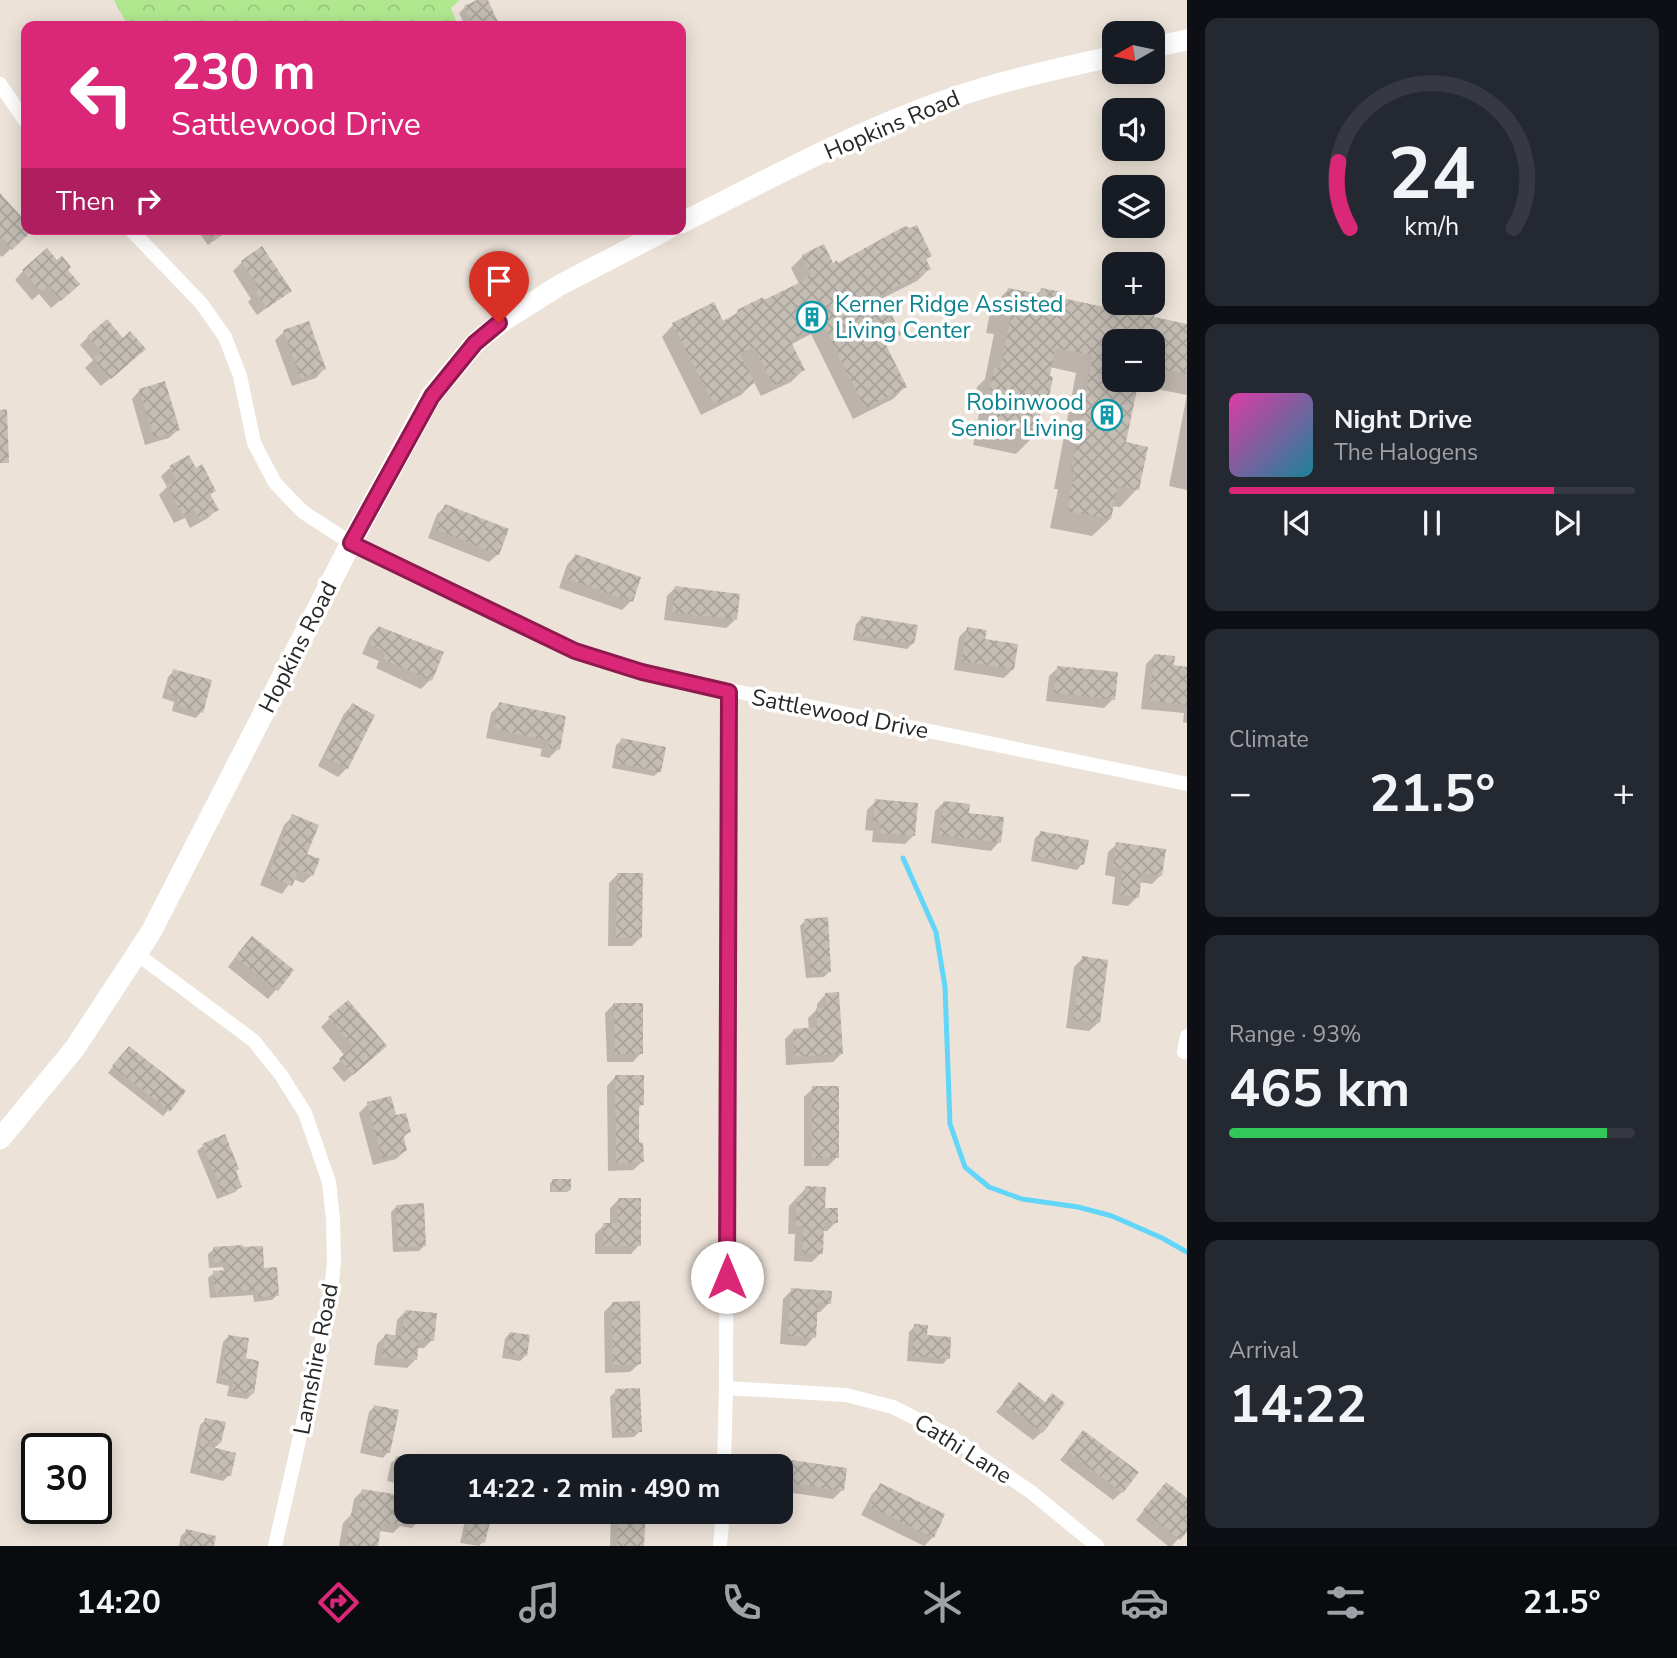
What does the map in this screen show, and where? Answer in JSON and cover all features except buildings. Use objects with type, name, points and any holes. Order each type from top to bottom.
[{"type":"main road","points":[[1166,44],[1187,40]]},
{"type":"main road","name":"Hopkins Road","points":[[686,220],[915,111],[1012,80],[1102,59]]},
{"type":"main road","name":"Hopkins Road","points":[[0,1139],[75,1048],[151,932],[351,543],[432,396],[475,343],[499,323],[527,304],[657,235]]},
{"type":"street","points":[[0,84],[21,115]]},
{"type":"street","name":"Sattlewood Drive","points":[[136,235],[201,303],[225,337],[240,376],[254,443],[275,483],[303,512],[351,543],[575,651],[642,672],[1187,784]]},
{"type":"street","points":[[724,1454],[729,692]]},
{"type":"street","name":"Lamshire Road","points":[[137,954],[254,1041],[281,1075],[305,1113],[329,1182],[334,1261],[331,1304],[275,1546]]},
{"type":"street","points":[[1184,1052],[1187,1036]]},
{"type":"street","name":"Cathi Lane","points":[[726,1388],[846,1395],[893,1407],[948,1435],[1031,1492],[1097,1546]]},
{"type":"street","points":[[720,1546],[722,1524]]},
{"type":"green space","points":[[114,0],[460,0],[451,8],[456,21],[125,21]]},
{"type":"waterway","points":[[903,858],[936,932],[945,987],[950,1124],[965,1167],[989,1187],[1022,1199],[1078,1207],[1112,1216],[1187,1252]]},
{"type":"place","name":"Kerner Ridge Assisted Living Center","points":[[812,317]]},
{"type":"place","name":"Robinwood Senior Living","points":[[1107,415]]},
{"type":"route","points":[[499,323],[475,343],[432,396],[351,543],[575,651],[642,672],[729,692],[727,1277]]}]
